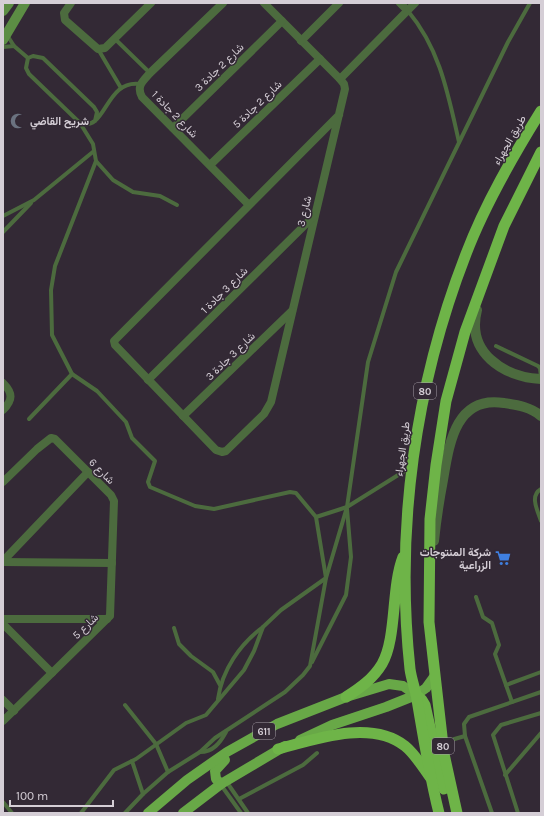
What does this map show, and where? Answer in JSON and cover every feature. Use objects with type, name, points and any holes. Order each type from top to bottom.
[{"type":"highway","name":"طريق الجهراء","points":[[416,695],[410,671],[407,620],[407,547],[412,467],[424,396],[442,326],[466,254],[491,199],[541,111]]},
{"type":"highway","name":"80","points":[[456,813],[442,742],[429,622],[430,519],[446,401],[465,332],[504,226],[541,152]]},
{"type":"highway","points":[[346,697],[370,680],[383,663],[388,646],[399,568],[407,547]]},
{"type":"highway","points":[[416,695],[422,700],[421,706],[444,791],[456,813]]},
{"type":"highway","name":"80","points":[[421,706],[432,780],[439,813]]},
{"type":"highway","points":[[278,749],[318,738],[348,734],[372,733],[390,737],[405,746],[416,757],[432,780]]},
{"type":"main road","points":[[3,11],[9,3]]},
{"type":"main road","points":[[5,37],[25,3]]},
{"type":"main road","name":"611","points":[[183,813],[224,783],[278,749],[332,725],[386,707],[416,695],[426,688],[434,677]]},
{"type":"main road","name":"611","points":[[148,813],[187,780],[230,751],[277,724],[346,697],[393,684],[403,686],[416,695]]},
{"type":"main road","points":[[224,783],[216,779],[215,772],[230,751]]},
{"type":"street","points":[[71,3],[64,13],[65,20],[98,50],[105,48],[150,3]]},
{"type":"street","points":[[264,3],[340,79],[346,89],[339,115]]},
{"type":"street","points":[[301,41],[339,3]]},
{"type":"street","points":[[400,3],[407,10]]},
{"type":"street","points":[[340,79],[415,3]]},
{"type":"street","name":"شارع 2 جادة 1","points":[[221,4],[150,73],[140,84],[139,91],[142,97],[248,204]]},
{"type":"street","name":"شارع 2 جادة 3","points":[[172,128],[282,21]]},
{"type":"street","name":"شارع 2 جادة 5","points":[[210,165],[320,59]]},
{"type":"street","name":"شارع 3","points":[[339,115],[271,402],[264,414],[226,451],[222,452],[216,450],[115,345],[114,341],[248,204],[339,115]]},
{"type":"street","name":"شارع 3 جادة 1","points":[[148,380],[314,216]]},
{"type":"street","points":[[489,267],[474,322],[477,341],[484,352],[500,366],[513,374],[529,378],[541,378]]},
{"type":"street","name":"شارع 3 جادة 3","points":[[183,416],[292,311]]},
{"type":"street","points":[[3,383],[8,388],[11,397],[10,404],[3,410]]},
{"type":"street","points":[[429,593],[437,515],[443,478],[451,436],[458,423],[466,413],[477,406],[491,401],[519,405],[541,416]]},
{"type":"street","name":"شارع 6","points":[[3,482],[37,449],[51,438],[54,439],[111,495],[114,501],[112,612],[107,619]]},
{"type":"street","points":[[3,562],[88,472]]},
{"type":"street","points":[[3,562],[112,564]]},
{"type":"street","name":"شارع 5","points":[[3,619],[107,619]]},
{"type":"street","name":"شارع 5","points":[[3,722],[107,619]]},
{"type":"street","points":[[3,624],[52,673]]},
{"type":"street","points":[[3,700],[14,711]]},
{"type":"lane","points":[[310,666],[326,578],[347,507],[368,362],[396,272],[508,42],[530,3]]},
{"type":"lane","points":[[407,10],[421,27],[438,58],[459,142]]},
{"type":"lane","points":[[5,37],[28,58]]},
{"type":"lane","points":[[114,38],[150,73]]},
{"type":"lane","points":[[3,47],[14,46]]},
{"type":"lane","points":[[98,50],[120,88]]},
{"type":"lane","points":[[28,58],[33,56],[43,58],[94,107],[98,112],[95,122]]},
{"type":"lane","points":[[28,58],[26,68],[29,74],[80,123],[90,137],[96,161],[113,180],[133,192],[160,196],[177,205]]},
{"type":"lane","points":[[80,123],[90,125],[95,122],[120,88],[132,83],[140,84]]},
{"type":"lane","points":[[3,232],[34,200],[94,151]]},
{"type":"lane","points":[[96,161],[55,266],[51,290],[52,335],[72,374],[102,396],[126,422],[132,438],[156,461],[148,482],[150,487],[195,506],[214,509],[293,492],[298,495],[316,517],[326,578]]},
{"type":"lane","points":[[3,216],[34,200]]},
{"type":"lane","points":[[496,346],[538,366],[540,368],[541,378]]},
{"type":"lane","points":[[29,420],[72,374]]},
{"type":"lane","points":[[316,517],[347,507],[395,476],[412,467]]},
{"type":"lane","points":[[541,489],[537,492],[534,498],[541,521]]},
{"type":"lane","points":[[125,813],[143,794],[168,772],[200,752],[215,738],[285,692],[310,666],[346,595],[351,557],[347,507]]},
{"type":"lane","points":[[218,699],[220,685],[238,652],[250,636],[263,627],[281,610],[326,578]]},
{"type":"lane","points":[[476,597],[484,617],[492,623],[499,645],[495,654],[512,702]]},
{"type":"lane","points":[[81,813],[114,770],[132,761],[186,723],[206,715],[244,670],[254,651],[263,627]]},
{"type":"lane","points":[[174,628],[179,644],[191,656],[213,672],[220,685]]},
{"type":"lane","points":[[506,685],[541,672]]},
{"type":"lane","points":[[492,813],[465,736],[464,724],[470,717],[541,692]]},
{"type":"lane","points":[[125,705],[156,744],[168,772]]},
{"type":"lane","points":[[518,813],[494,739],[495,732],[501,725],[541,713]]},
{"type":"lane","points":[[200,752],[206,752],[216,747],[228,730]]},
{"type":"lane","points":[[505,775],[541,733]]},
{"type":"lane","points":[[442,742],[465,736]]},
{"type":"lane","points":[[216,747],[230,751]]},
{"type":"lane","points":[[239,799],[303,765],[317,753]]},
{"type":"lane","points":[[132,761],[143,794]]},
{"type":"lane","points":[[224,783],[239,799],[248,813]]},
{"type":"lane","points":[[224,783],[241,813]]},
{"type":"lane","points":[[3,802],[12,813]]},
{"type":"place","name":"شريح القاضي","points":[[18,121]]},
{"type":"place","name":"شركة المنتوجات الزراعية","points":[[503,558]]}]
